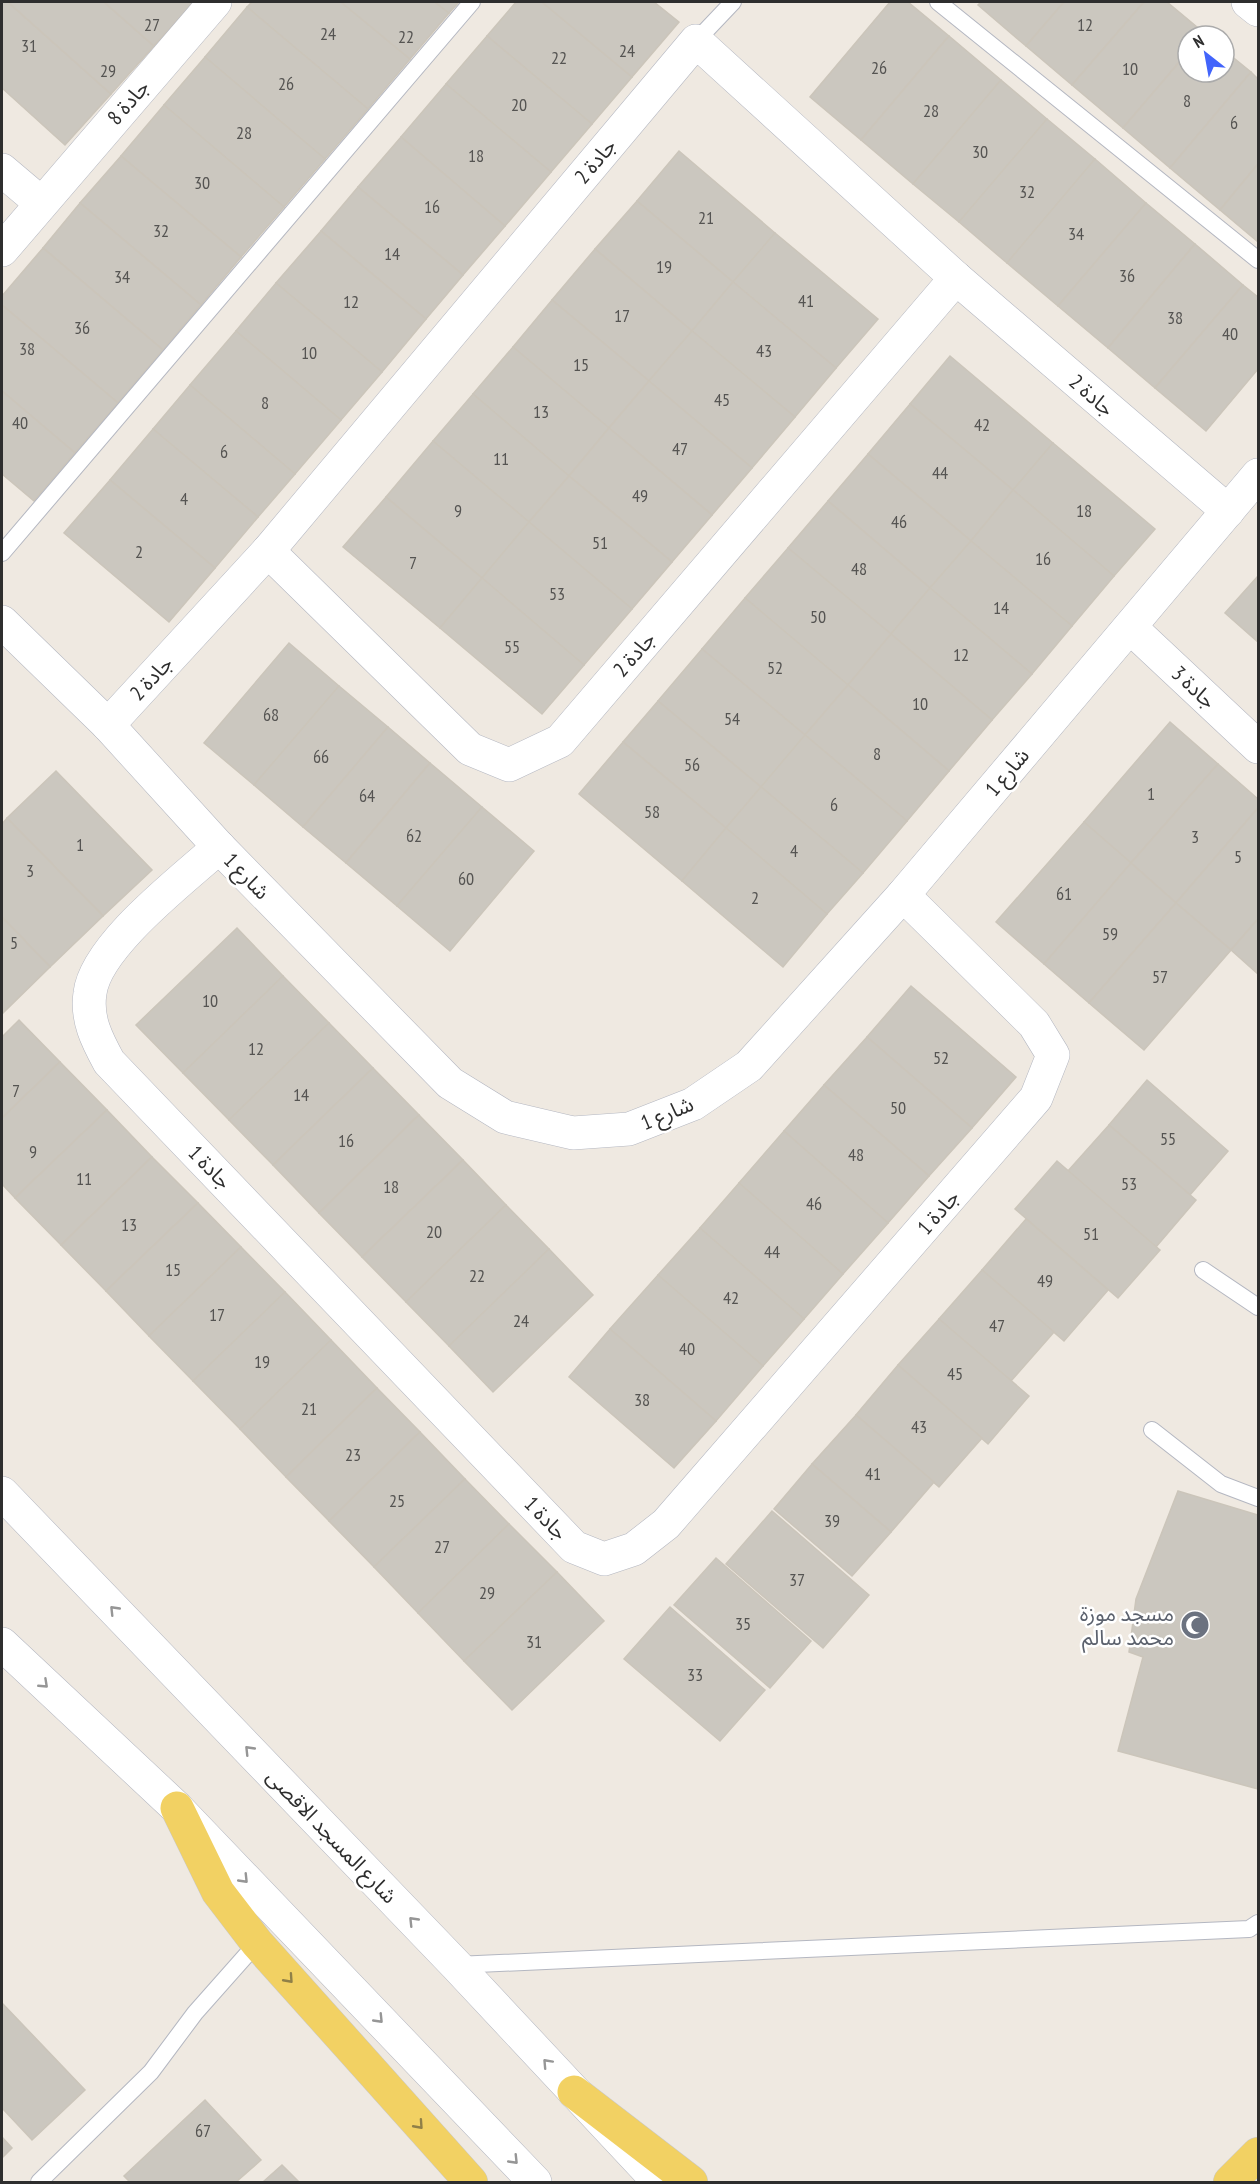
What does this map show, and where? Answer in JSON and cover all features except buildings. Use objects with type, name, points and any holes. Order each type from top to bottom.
[{"type":"main road","points":[[177,1809],[218,1892],[257,1943],[471,2182]]},
{"type":"main road","points":[[574,2092],[691,2182]]},
{"type":"main road","points":[[1230,2182],[1258,2154]]},
{"type":"street","name":"جادة 8","points":[[2,250],[215,2]]},
{"type":"street","points":[[1248,2],[1258,10]]},
{"type":"street","name":"جادة 2","points":[[108,725],[268,551],[696,40],[956,278],[1228,511]]},
{"type":"street","points":[[2,170],[41,203]]},
{"type":"street","name":"جادة 2","points":[[268,551],[470,749],[509,765],[560,741],[956,278]]},
{"type":"street","name":"شارع 1","points":[[2,622],[108,725],[219,847],[450,1083],[505,1117],[573,1133],[629,1129],[693,1104],[749,1066],[903,895],[1258,475]]},
{"type":"street","name":"جادة 3","points":[[1130,627],[1258,747]]},
{"type":"street","name":"جادة 1","points":[[219,847],[108,952],[90,992],[92,1030],[109,1062],[574,1547],[604,1559],[634,1549],[666,1524],[1036,1098],[1053,1055],[1034,1024],[903,895]]},
{"type":"street","name":"شارع المسجد الاقصى","points":[[2,1492],[456,1965],[659,2182]]},
{"type":"street","points":[[2,1644],[177,1809],[535,2182]]},
{"type":"lane","points":[[2,553],[472,2]]},
{"type":"lane","points":[[696,40],[733,2]]},
{"type":"lane","points":[[938,2],[1258,260]]},
{"type":"lane","points":[[1203,1270],[1258,1307]]},
{"type":"lane","points":[[1152,1430],[1221,1484],[1258,1498]]},
{"type":"lane","points":[[456,1965],[1249,1929],[1258,1923]]},
{"type":"lane","points":[[39,2182],[151,2072],[195,2013],[257,1943]]},
{"type":"place","name":"مسجد موزة محمد سالم","points":[[1195,1625]]}]
